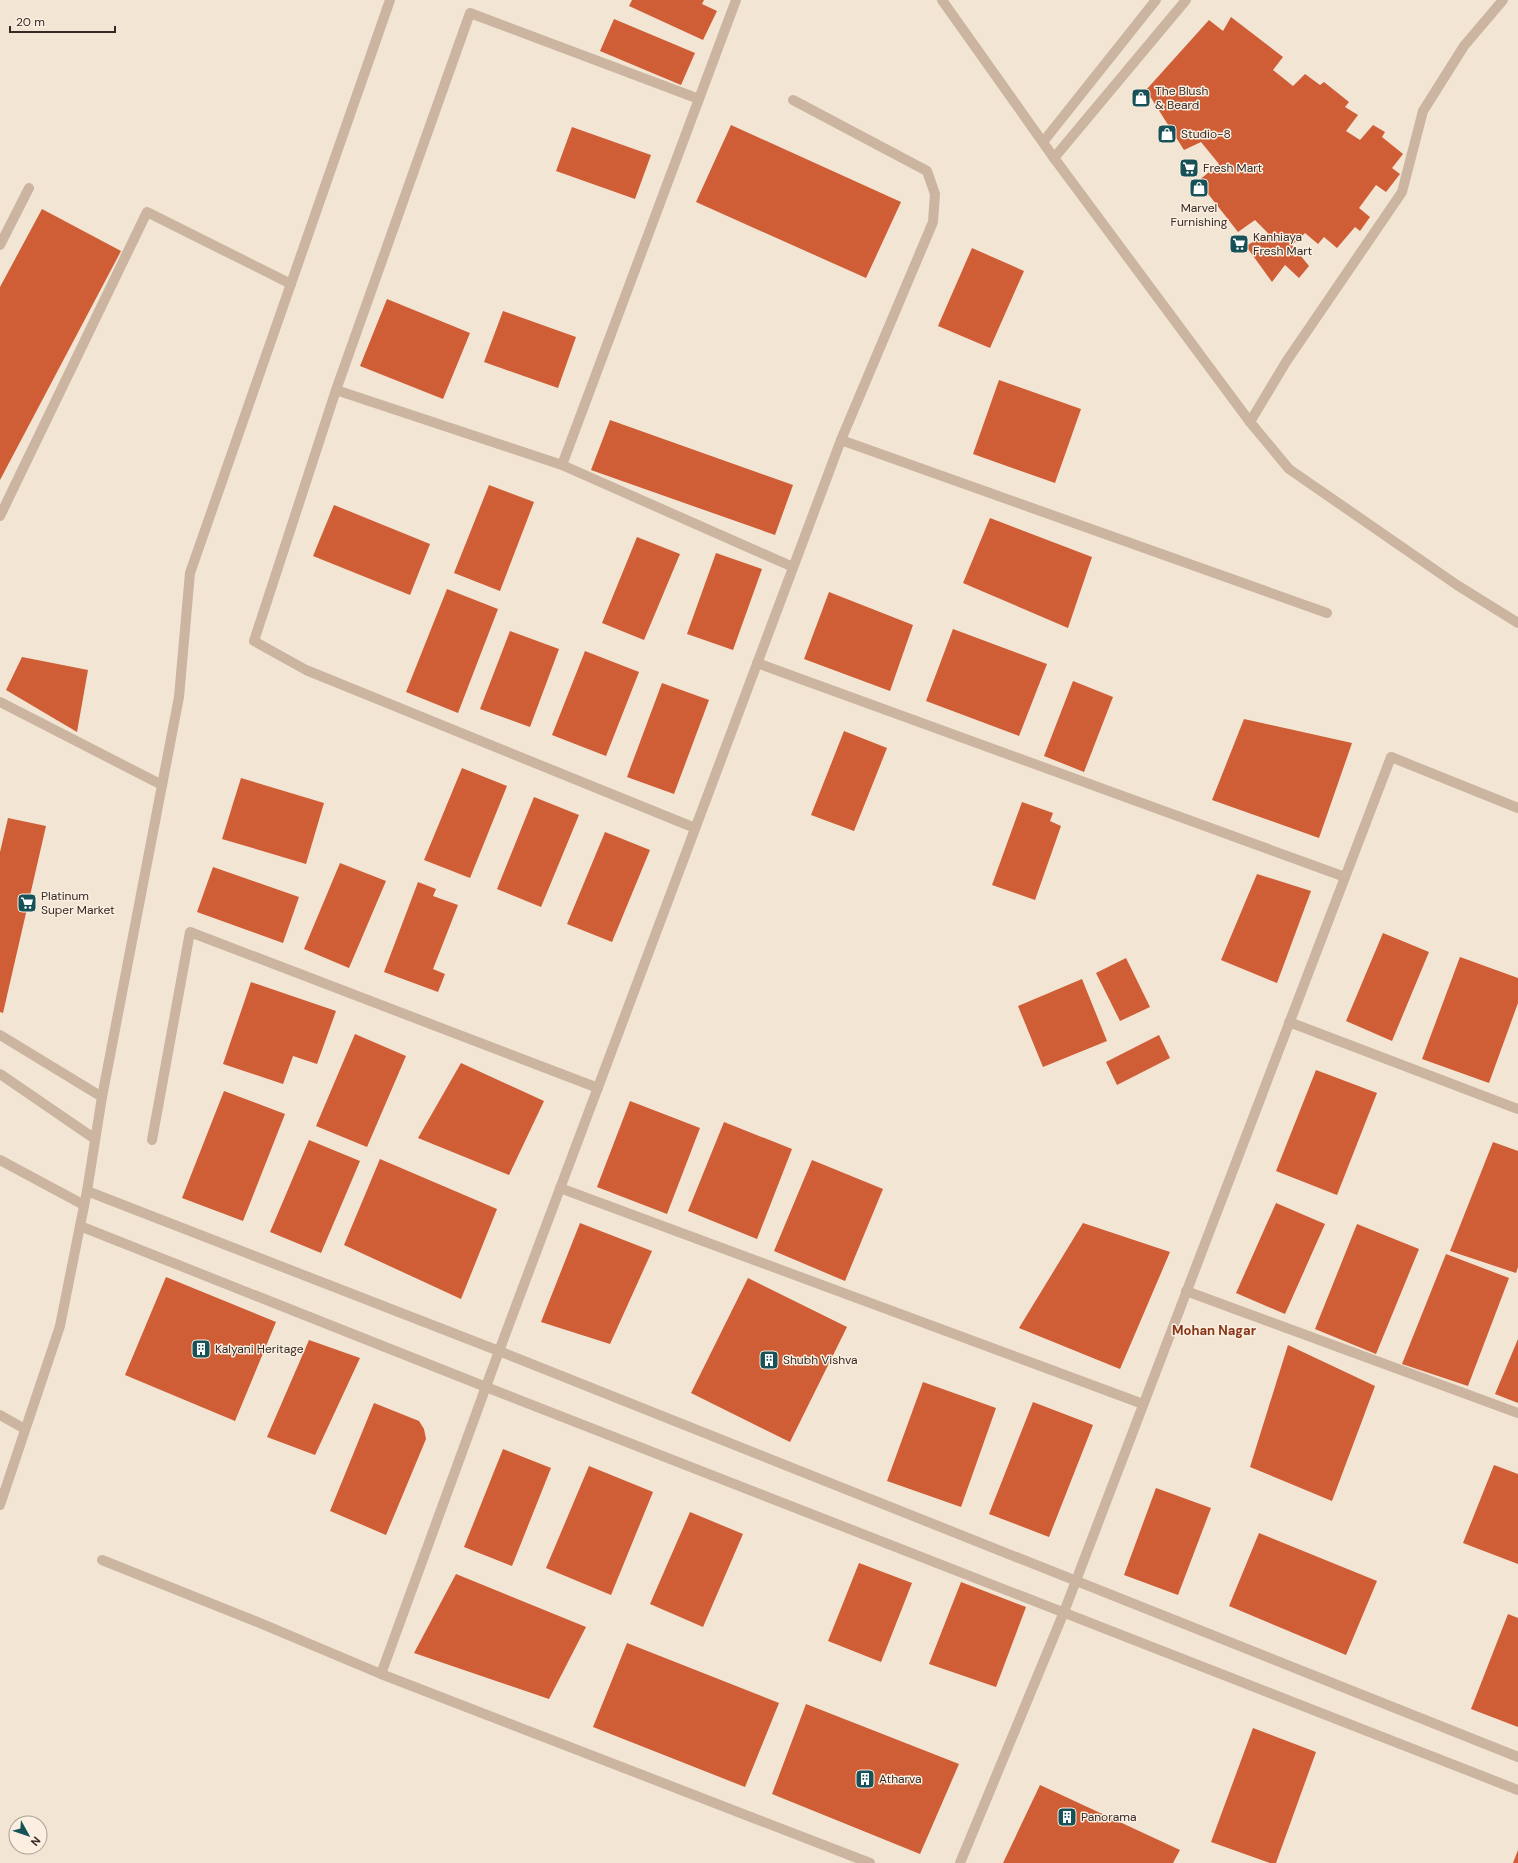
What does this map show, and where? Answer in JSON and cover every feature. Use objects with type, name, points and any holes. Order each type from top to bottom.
[{"type":"street","points":[[0,1505],[60,1326],[87,1191],[102,1097],[179,697],[190,573],[390,0]]},
{"type":"street","points":[[562,465],[736,0]]},
{"type":"street","points":[[942,0],[1054,158],[1250,422],[1289,469],[1457,585],[1518,623]]},
{"type":"street","points":[[1043,142],[1156,0]]},
{"type":"street","points":[[1054,158],[1186,0]]},
{"type":"street","points":[[1250,422],[1286,362],[1402,192],[1423,111],[1464,46],[1503,0]]},
{"type":"street","points":[[695,828],[306,670],[254,641],[336,390],[470,13],[699,99]]},
{"type":"street","points":[[381,1674],[499,1351],[840,440],[933,222],[935,194],[927,171],[793,100]]},
{"type":"street","points":[[0,245],[29,188]]},
{"type":"street","points":[[0,516],[147,212],[290,284]]},
{"type":"street","points":[[336,390],[562,465],[793,567]]},
{"type":"street","points":[[840,440],[1327,613]]},
{"type":"street","points":[[757,663],[1345,877]]},
{"type":"street","points":[[0,702],[162,785]]},
{"type":"street","points":[[960,1863],[1064,1612],[1074,1581],[1391,757],[1518,808]]},
{"type":"street","points":[[152,1140],[190,932],[598,1088]]},
{"type":"street","points":[[1289,1022],[1518,1109]]},
{"type":"street","points":[[0,1035],[102,1097]]},
{"type":"street","points":[[0,1074],[95,1139]]},
{"type":"street","points":[[0,1160],[84,1205]]},
{"type":"street","points":[[560,1188],[1143,1404]]},
{"type":"street","points":[[87,1191],[499,1351],[1518,1757]]},
{"type":"street","points":[[80,1226],[486,1387],[1518,1790]]},
{"type":"street","points":[[1186,1291],[1518,1413]]},
{"type":"street","points":[[0,1415],[25,1429]]},
{"type":"street","points":[[102,1560],[255,1621],[381,1674],[870,1863]]},
{"type":"building","points":[[632,0],[704,0],[702,4],[717,11],[703,40],[629,6]]},
{"type":"building","points":[[1231,17],[1283,57],[1273,70],[1293,86],[1305,74],[1320,85],[1324,82],[1349,102],[1345,107],[1358,115],[1346,131],[1360,140],[1373,125],[1385,132],[1382,137],[1403,154],[1392,168],[1400,174],[1386,192],[1376,185],[1359,208],[1370,217],[1360,231],[1355,227],[1337,248],[1324,237],[1318,244],[1305,233],[1292,245],[1309,266],[1299,278],[1285,265],[1272,282],[1246,246],[1268,233],[1255,220],[1238,232],[1198,181],[1219,164],[1201,142],[1184,150],[1146,90],[1209,20],[1223,31]]},
{"type":"building","points":[[614,19],[695,53],[681,85],[600,51]]},
{"type":"building","points":[[731,125],[901,202],[866,278],[696,202]]},
{"type":"building","points":[[572,127],[651,155],[635,199],[556,171]]},
{"type":"building","points":[[42,209],[121,251],[0,480],[0,287]]},
{"type":"building","points":[[972,248],[1024,271],[990,348],[938,326]]},
{"type":"building","points":[[387,299],[470,333],[443,399],[360,366]]},
{"type":"building","points":[[503,311],[576,337],[558,388],[484,362]]},
{"type":"building","points":[[999,380],[1081,409],[1055,483],[973,454]]},
{"type":"building","points":[[610,420],[793,485],[775,535],[591,470]]},
{"type":"building","points":[[489,485],[534,502],[500,591],[454,573]]},
{"type":"building","points":[[334,505],[430,544],[410,595],[313,556]]},
{"type":"building","points":[[990,518],[1092,557],[1068,628],[963,583]]},
{"type":"building","points":[[637,537],[680,554],[644,640],[602,623]]},
{"type":"building","points":[[716,553],[762,569],[733,650],[687,634]]},
{"type":"building","points":[[447,589],[498,609],[458,713],[406,692]]},
{"type":"building","points":[[829,592],[913,625],[890,691],[804,659]]},
{"type":"building","points":[[953,629],[1047,664],[1019,736],[926,701]]},
{"type":"building","points":[[510,631],[559,649],[530,727],[480,709]]},
{"type":"building","points":[[585,651],[639,672],[606,756],[552,735]]},
{"type":"building","points":[[22,657],[88,670],[77,732],[6,690]]},
{"type":"building","points":[[1073,681],[1113,697],[1084,772],[1044,756]]},
{"type":"building","points":[[662,683],[709,700],[674,794],[627,777]]},
{"type":"building","points":[[1244,719],[1352,743],[1319,838],[1212,800]]},
{"type":"building","points":[[844,731],[887,748],[854,831],[811,815]]},
{"type":"building","points":[[462,768],[507,786],[470,878],[424,860]]},
{"type":"building","points":[[241,778],[324,803],[306,864],[222,839]]},
{"type":"building","points":[[534,797],[579,815],[541,907],[497,889]]},
{"type":"building","points":[[1022,802],[1053,813],[1050,821],[1061,826],[1035,900],[992,885]]},
{"type":"building","points":[[8,818],[46,826],[3,1013],[0,1012],[0,852]]},
{"type":"building","points":[[605,832],[650,850],[612,942],[567,924]]},
{"type":"building","points":[[340,863],[386,881],[349,968],[304,949]]},
{"type":"building","points":[[213,867],[299,897],[283,943],[197,912]]},
{"type":"building","points":[[1257,874],[1311,891],[1277,983],[1221,960]]},
{"type":"building","points":[[418,882],[436,889],[433,896],[458,905],[433,969],[445,974],[438,992],[384,972]]},
{"type":"building","points":[[1383,933],[1429,952],[1392,1041],[1346,1021]]},
{"type":"building","points":[[1460,957],[1518,978],[1518,1003],[1489,1083],[1422,1059]]},
{"type":"building","points":[[1126,958],[1150,1007],[1120,1021],[1096,973]]},
{"type":"building","points":[[1082,979],[1107,1041],[1043,1067],[1018,1006]]},
{"type":"building","points":[[251,982],[336,1011],[317,1064],[293,1056],[283,1084],[223,1064]]},
{"type":"building","points":[[355,1034],[406,1056],[367,1147],[316,1126]]},
{"type":"building","points":[[1159,1035],[1170,1058],[1117,1085],[1106,1062]]},
{"type":"building","points":[[461,1063],[544,1101],[509,1175],[418,1138]]},
{"type":"building","points":[[1316,1070],[1377,1093],[1337,1195],[1276,1171]]},
{"type":"building","points":[[224,1091],[285,1114],[243,1221],[182,1198]]},
{"type":"building","points":[[630,1101],[700,1128],[667,1214],[597,1187]]},
{"type":"building","points":[[724,1122],[792,1149],[757,1239],[688,1211]]},
{"type":"building","points":[[309,1140],[360,1161],[321,1253],[270,1232]]},
{"type":"building","points":[[1493,1142],[1518,1151],[1518,1267],[1516,1273],[1450,1251]]},
{"type":"building","points":[[380,1159],[497,1209],[461,1299],[344,1245]]},
{"type":"building","points":[[812,1160],[883,1189],[845,1281],[774,1251]]},
{"type":"building","points":[[1276,1203],[1325,1224],[1285,1314],[1236,1293]]},
{"type":"building","points":[[580,1223],[652,1251],[610,1344],[541,1322]]},
{"type":"building","points":[[1083,1223],[1170,1252],[1120,1369],[1019,1328]]},
{"type":"building","points":[[1357,1224],[1419,1249],[1376,1354],[1315,1329]]},
{"type":"building","points":[[1446,1254],[1509,1278],[1468,1386],[1402,1364]]},
{"type":"building","name":"Kalyani Heritage","points":[[166,1277],[276,1322],[235,1421],[125,1375]]},
{"type":"building","name":"Shubh Vishva","points":[[748,1278],[847,1327],[790,1442],[691,1393]]},
{"type":"building","points":[[1518,1339],[1518,1403],[1495,1394]]},
{"type":"building","points":[[309,1340],[360,1358],[315,1455],[267,1437]]},
{"type":"building","points":[[1288,1345],[1375,1386],[1332,1501],[1250,1467]]},
{"type":"building","points":[[923,1382],[996,1408],[961,1507],[887,1481]]},
{"type":"building","points":[[1033,1402],[1093,1425],[1049,1537],[989,1514]]},
{"type":"building","points":[[374,1403],[419,1421],[424,1429],[426,1439],[386,1535],[330,1511]]},
{"type":"building","points":[[503,1449],[551,1468],[512,1566],[464,1547]]},
{"type":"building","points":[[1494,1465],[1518,1474],[1518,1564],[1463,1543]]},
{"type":"building","points":[[589,1466],[653,1492],[611,1595],[546,1568]]},
{"type":"building","points":[[1156,1488],[1211,1508],[1178,1595],[1124,1575]]},
{"type":"building","points":[[690,1512],[743,1534],[703,1627],[650,1604]]},
{"type":"building","points":[[1259,1533],[1377,1581],[1346,1655],[1229,1606]]},
{"type":"building","points":[[859,1563],[912,1583],[881,1662],[828,1641]]},
{"type":"building","points":[[456,1574],[586,1627],[549,1699],[414,1653]]},
{"type":"building","points":[[961,1582],[1026,1607],[996,1687],[929,1664]]},
{"type":"building","points":[[1508,1614],[1518,1618],[1518,1727],[1471,1709]]},
{"type":"building","points":[[627,1643],[779,1703],[745,1787],[593,1727]]},
{"type":"building","name":"Atharva","points":[[806,1704],[959,1764],[920,1854],[772,1794]]},
{"type":"building","points":[[1253,1728],[1316,1752],[1276,1863],[1270,1863],[1211,1842]]},
{"type":"building","name":"Panorama","points":[[1040,1785],[1180,1850],[1173,1863],[1003,1863]]},
{"type":"building","points":[[1518,1850],[1518,1863],[1513,1863]]},
{"type":"place","name":"The Blush & Beard","points":[[1141,98]]},
{"type":"place","name":"Studio-8","points":[[1167,134]]},
{"type":"place","name":"Fresh Mart","points":[[1189,168]]},
{"type":"place","name":"Marvel Furnishing","points":[[1199,188]]},
{"type":"place","name":"Kanhiaya Fresh Mart","points":[[1239,244]]},
{"type":"place","name":"Platinum Super Market","points":[[27,903]]},
{"type":"place","name":"Kalyani Heritage","points":[[201,1349]]},
{"type":"place","name":"Shubh Vishva","points":[[769,1360]]},
{"type":"place","name":"Atharva","points":[[865,1779]]},
{"type":"place","name":"Panorama","points":[[1067,1817]]},
{"type":"district","name":"Mohan Nagar","points":[[1214,1330]]}]
